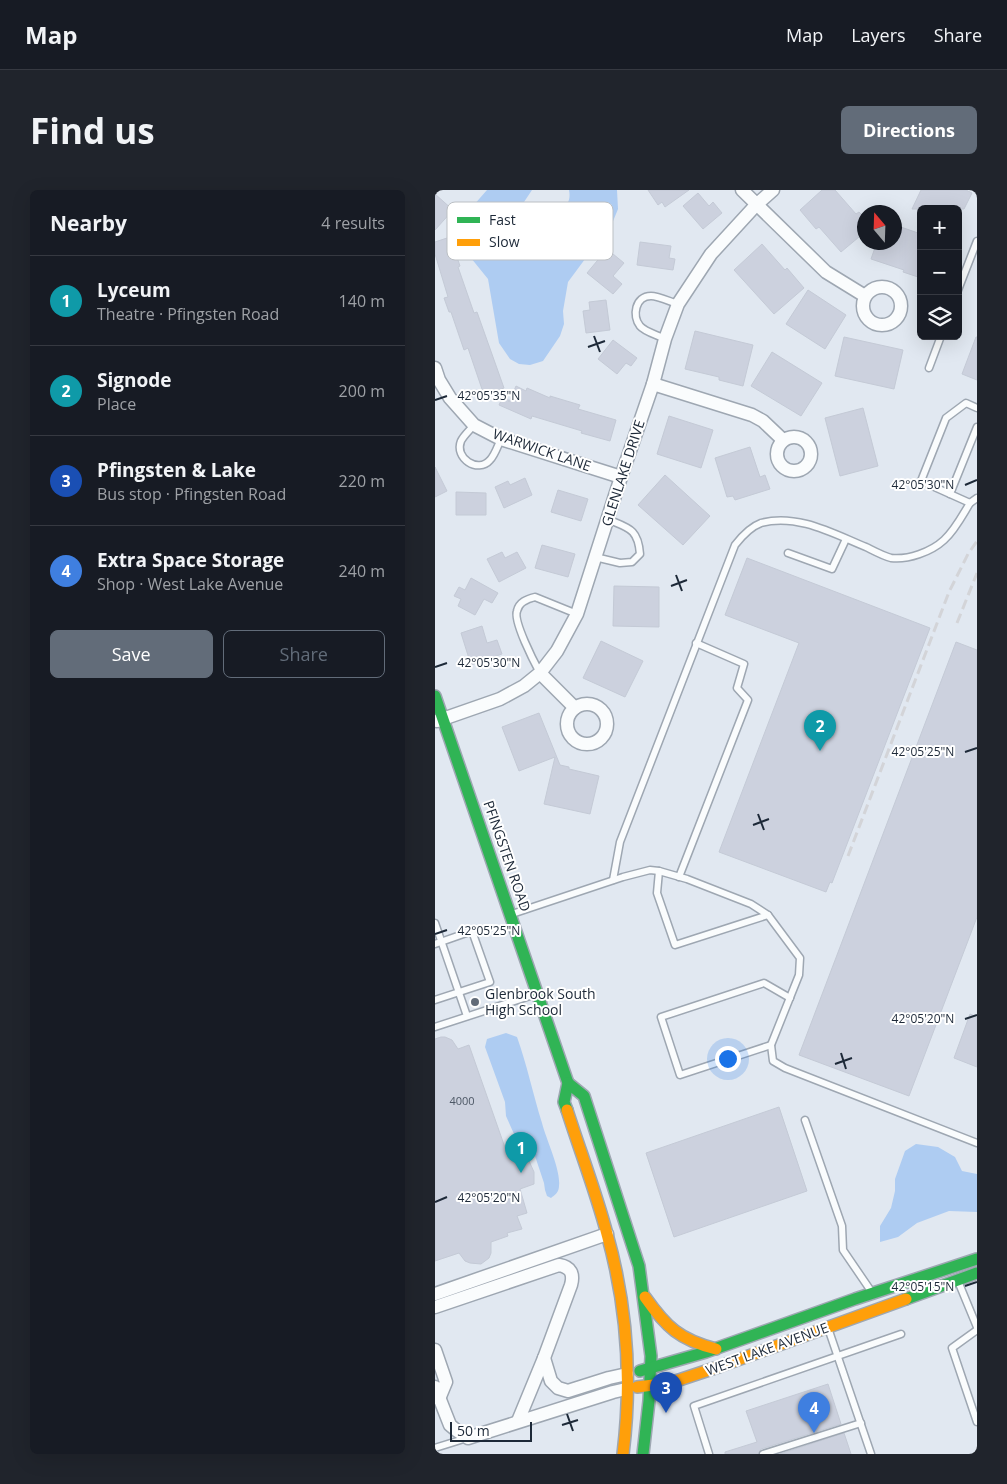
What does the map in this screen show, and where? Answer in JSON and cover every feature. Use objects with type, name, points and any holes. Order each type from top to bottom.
[{"type":"main road","name":"PFINGSTEN ROAD","points":[[435,696],[439,721],[511,914],[568,1084],[564,1102],[613,1258],[623,1312],[627,1363],[623,1454]]},
{"type":"main road","name":"PFINGSTEN ROAD","points":[[568,1084],[584,1096],[639,1266],[651,1356],[643,1454]]},
{"type":"main road","name":"WEST LAKE AVENUE","points":[[627,1374],[667,1365],[716,1349],[873,1293],[977,1259]]},
{"type":"main road","name":"WEST LAKE AVENUE","points":[[626,1389],[669,1383],[977,1273]]},
{"type":"main road","points":[[643,1293],[660,1319],[675,1332],[690,1342],[716,1349]]},
{"type":"street","points":[[742,190],[826,272],[865,296]]},
{"type":"street","name":"GLENLAKE DRIVE","points":[[439,721],[500,699],[524,686],[540,673],[557,650],[577,614],[653,384],[665,339],[678,304],[711,254],[756,205],[773,190]]},
{"type":"street","name":"WARWICK LANE","points":[[435,368],[439,380],[450,398],[474,425],[501,439],[621,477]]},
{"type":"street","points":[[653,384],[752,415],[763,421],[783,440]]},
{"type":"street","points":[[540,673],[575,708]]},
{"type":"street","points":[[435,1294],[607,1234]]},
{"type":"street","points":[[435,1307],[559,1265],[569,1269],[572,1274],[572,1280],[545,1358],[518,1421]]},
{"type":"street","points":[[435,1350],[447,1382],[437,1393],[451,1425],[467,1438]]},
{"type":"street","points":[[545,1358],[551,1381],[558,1388],[568,1391],[627,1374]]},
{"type":"street","name":"WEST LAKE AVENUE","points":[[467,1438],[626,1389]]},
{"type":"lane","points":[[962,280],[977,241]]},
{"type":"lane","points":[[665,339],[641,328],[636,319],[635,309],[641,300],[651,296],[678,304]]},
{"type":"lane","points":[[929,368],[940,340]]},
{"type":"lane","points":[[970,503],[921,481],[946,418],[966,403],[977,408]]},
{"type":"lane","points":[[474,425],[461,441],[460,450],[466,461],[475,465],[484,465],[491,460],[501,439]]},
{"type":"lane","points":[[950,494],[977,427]]},
{"type":"lane","points":[[613,880],[620,842],[735,545],[744,534],[759,524],[779,520],[814,525],[890,558],[909,558],[943,541],[957,524],[970,503],[977,498]]},
{"type":"lane","points":[[595,557],[620,564],[632,562],[640,554],[639,542],[632,529],[607,519]]},
{"type":"lane","points":[[788,553],[832,569],[846,539]]},
{"type":"lane","points":[[540,673],[531,658],[515,617],[517,609],[525,600],[535,597],[577,614]]},
{"type":"lane","points":[[679,876],[748,700],[737,688],[744,664],[696,643]]},
{"type":"lane","points":[[659,871],[657,893],[675,945],[768,915]]},
{"type":"lane","points":[[511,914],[613,880],[642,872],[659,871],[679,876],[751,904],[768,915],[799,958],[799,975],[771,1045],[773,1061],[785,1068],[977,1143]]},
{"type":"lane","points":[[435,923],[438,943],[467,1016]]},
{"type":"lane","points":[[435,1000],[489,982],[472,931],[438,943]]},
{"type":"lane","points":[[771,1045],[680,1075],[661,1017],[764,983],[790,998]]},
{"type":"lane","points":[[435,1027],[538,994]]},
{"type":"lane","points":[[805,1120],[842,1226],[843,1250],[881,1307]]},
{"type":"lane","points":[[958,1280],[977,1329],[952,1348],[977,1422]]},
{"type":"lane","points":[[828,1327],[861,1422],[869,1453]]},
{"type":"lane","points":[[709,1454],[694,1406],[901,1334]]},
{"type":"lane","points":[[763,1454],[861,1422]]},
{"type":"lane","points":[[435,1448],[467,1438]]},
{"type":"water","points":[[487,190],[532,190],[524,202],[476,202]]},
{"type":"water","points":[[569,190],[617,190],[618,209],[613,221],[613,202],[568,202],[570,197]]},
{"type":"water","points":[[473,260],[584,260],[568,282],[563,311],[564,324],[560,336],[543,361],[530,365],[519,364],[510,359],[499,343],[488,279]]},
{"type":"water","points":[[506,1033],[517,1037],[544,1130],[556,1163],[559,1188],[551,1198],[547,1196],[533,1150],[520,1144],[506,1116],[505,1102],[485,1047],[487,1039]]},
{"type":"water","points":[[916,1144],[938,1147],[955,1157],[962,1171],[977,1174],[977,1212],[949,1211],[917,1223],[898,1237],[880,1242],[880,1226],[891,1208],[895,1191],[895,1179],[905,1151]]},
{"type":"building","points":[[648,190],[689,190],[665,207],[662,202],[658,205]]},
{"type":"building","points":[[822,190],[835,190],[857,213],[857,239],[841,252],[819,227],[816,229],[800,210]]},
{"type":"building","points":[[921,190],[966,190],[972,193],[964,209],[962,209],[962,205],[917,205],[917,209],[912,209]]},
{"type":"building","points":[[698,193],[709,206],[713,202],[722,213],[703,229],[683,206]]},
{"type":"building","points":[[435,194],[447,205],[447,217],[435,230]]},
{"type":"building","points":[[902,227],[917,233],[917,277],[903,272],[904,270],[871,259],[874,250],[902,250]]},
{"type":"building","points":[[447,238],[447,260],[458,260],[460,266],[458,267],[474,313],[477,312],[504,388],[484,395],[468,348],[464,350],[451,312],[449,312],[444,298],[448,297],[435,254],[435,242]]},
{"type":"building","points":[[640,242],[671,246],[669,258],[675,259],[673,270],[637,265]]},
{"type":"building","points":[[762,244],[785,270],[787,268],[804,288],[774,314],[734,270]]},
{"type":"building","points":[[613,254],[624,263],[613,276],[622,284],[613,294],[587,273],[598,260],[613,260]]},
{"type":"building","points":[[808,290],[846,315],[825,349],[786,324]]},
{"type":"building","points":[[606,300],[610,330],[586,333],[583,311],[590,310],[589,302]]},
{"type":"building","points":[[695,331],[753,345],[743,386],[719,380],[719,377],[685,369]]},
{"type":"building","points":[[844,337],[903,350],[894,389],[835,376]]},
{"type":"building","points":[[977,337],[977,380],[962,374]]},
{"type":"building","points":[[613,340],[637,358],[631,366],[626,363],[617,374],[598,359]]},
{"type":"building","points":[[772,352],[822,383],[801,416],[751,386]]},
{"type":"building","points":[[516,386],[526,391],[527,388],[550,398],[550,396],[580,405],[578,409],[616,420],[610,441],[532,416],[531,419],[499,405],[505,392],[509,402]]},
{"type":"building","points":[[863,408],[878,466],[840,476],[825,418]]},
{"type":"building","points":[[669,416],[713,430],[701,468],[657,454]]},
{"type":"building","points":[[750,447],[760,477],[765,475],[770,489],[735,500],[733,496],[727,497],[715,458]]},
{"type":"building","points":[[435,467],[447,491],[435,497]]},
{"type":"building","points":[[665,475],[710,516],[683,545],[638,505]]},
{"type":"building","points":[[525,478],[532,495],[504,508],[495,487],[508,481],[510,485]]},
{"type":"building","points":[[558,490],[588,499],[581,521],[551,512]]},
{"type":"building","points":[[456,492],[486,493],[486,515],[456,515]]},
{"type":"building","points":[[542,545],[575,554],[568,577],[535,568]]},
{"type":"building","points":[[502,552],[505,558],[517,552],[526,568],[499,582],[487,559]]},
{"type":"building","points":[[747,558],[930,628],[832,883],[830,882],[826,892],[719,852],[799,643],[725,615]]},
{"type":"building","points":[[471,578],[498,593],[492,603],[484,599],[475,615],[458,606],[461,599],[454,596],[459,587],[465,590]]},
{"type":"building","points":[[614,586],[659,587],[659,627],[613,626]]},
{"type":"building","points":[[482,626],[487,643],[497,640],[502,654],[471,665],[461,633]]},
{"type":"building","points":[[601,641],[643,661],[625,697],[583,678]]},
{"type":"building","points":[[956,642],[977,650],[977,917],[909,1096],[799,1055]]},
{"type":"building","points":[[539,713],[560,765],[599,776],[590,814],[544,804],[555,757],[519,771],[502,727]]},
{"type":"building","points":[[970,1014],[977,1017],[977,1067],[954,1058]]},
{"type":"building","name":"Glenbrook South High School","points":[[441,1037],[452,1040],[458,1049],[469,1045],[509,1159],[524,1154],[534,1172],[534,1184],[520,1189],[527,1213],[517,1216],[522,1229],[507,1233],[508,1236],[491,1242],[489,1258],[481,1264],[465,1261],[459,1253],[435,1261],[435,1039]]},
{"type":"building","points":[[779,1107],[807,1191],[674,1237],[646,1153]]},
{"type":"building","points":[[828,1384],[841,1424],[761,1449],[758,1454],[725,1454],[725,1452],[757,1442],[746,1411]]},
{"type":"building","points":[[844,1433],[851,1454],[780,1454]]},
{"type":"railway","points":[[848,856],[949,592],[968,554],[977,541]]},
{"type":"railway","points":[[957,623],[977,573]]},
{"type":"traffic: fast","points":[[435,696],[568,1083],[564,1102],[567,1110]]},
{"type":"traffic: fast","points":[[568,1083],[584,1096],[639,1266],[651,1356],[649,1401],[643,1454]]},
{"type":"traffic: fast","points":[[640,1371],[706,1352],[855,1299],[977,1259]]},
{"type":"traffic: fast","points":[[906,1299],[977,1273]]},
{"type":"traffic: slow","points":[[567,1110],[603,1218],[619,1288],[626,1343],[627,1371],[626,1426],[623,1454]]},
{"type":"traffic: slow","points":[[645,1297],[660,1317],[683,1337],[716,1349]]},
{"type":"traffic: slow","points":[[637,1387],[670,1383],[906,1299]]},
{"type":"place","name":"Signode","points":[[820,751]]},
{"type":"place","name":"Glenbrook South High School","points":[[475,1002]]},
{"type":"place","name":"Lyceum","points":[[521,1173]]},
{"type":"place","name":"Pfingsten & Lake","points":[[666,1413]]},
{"type":"place","name":"Extra Space Storage","points":[[814,1433]]}]
